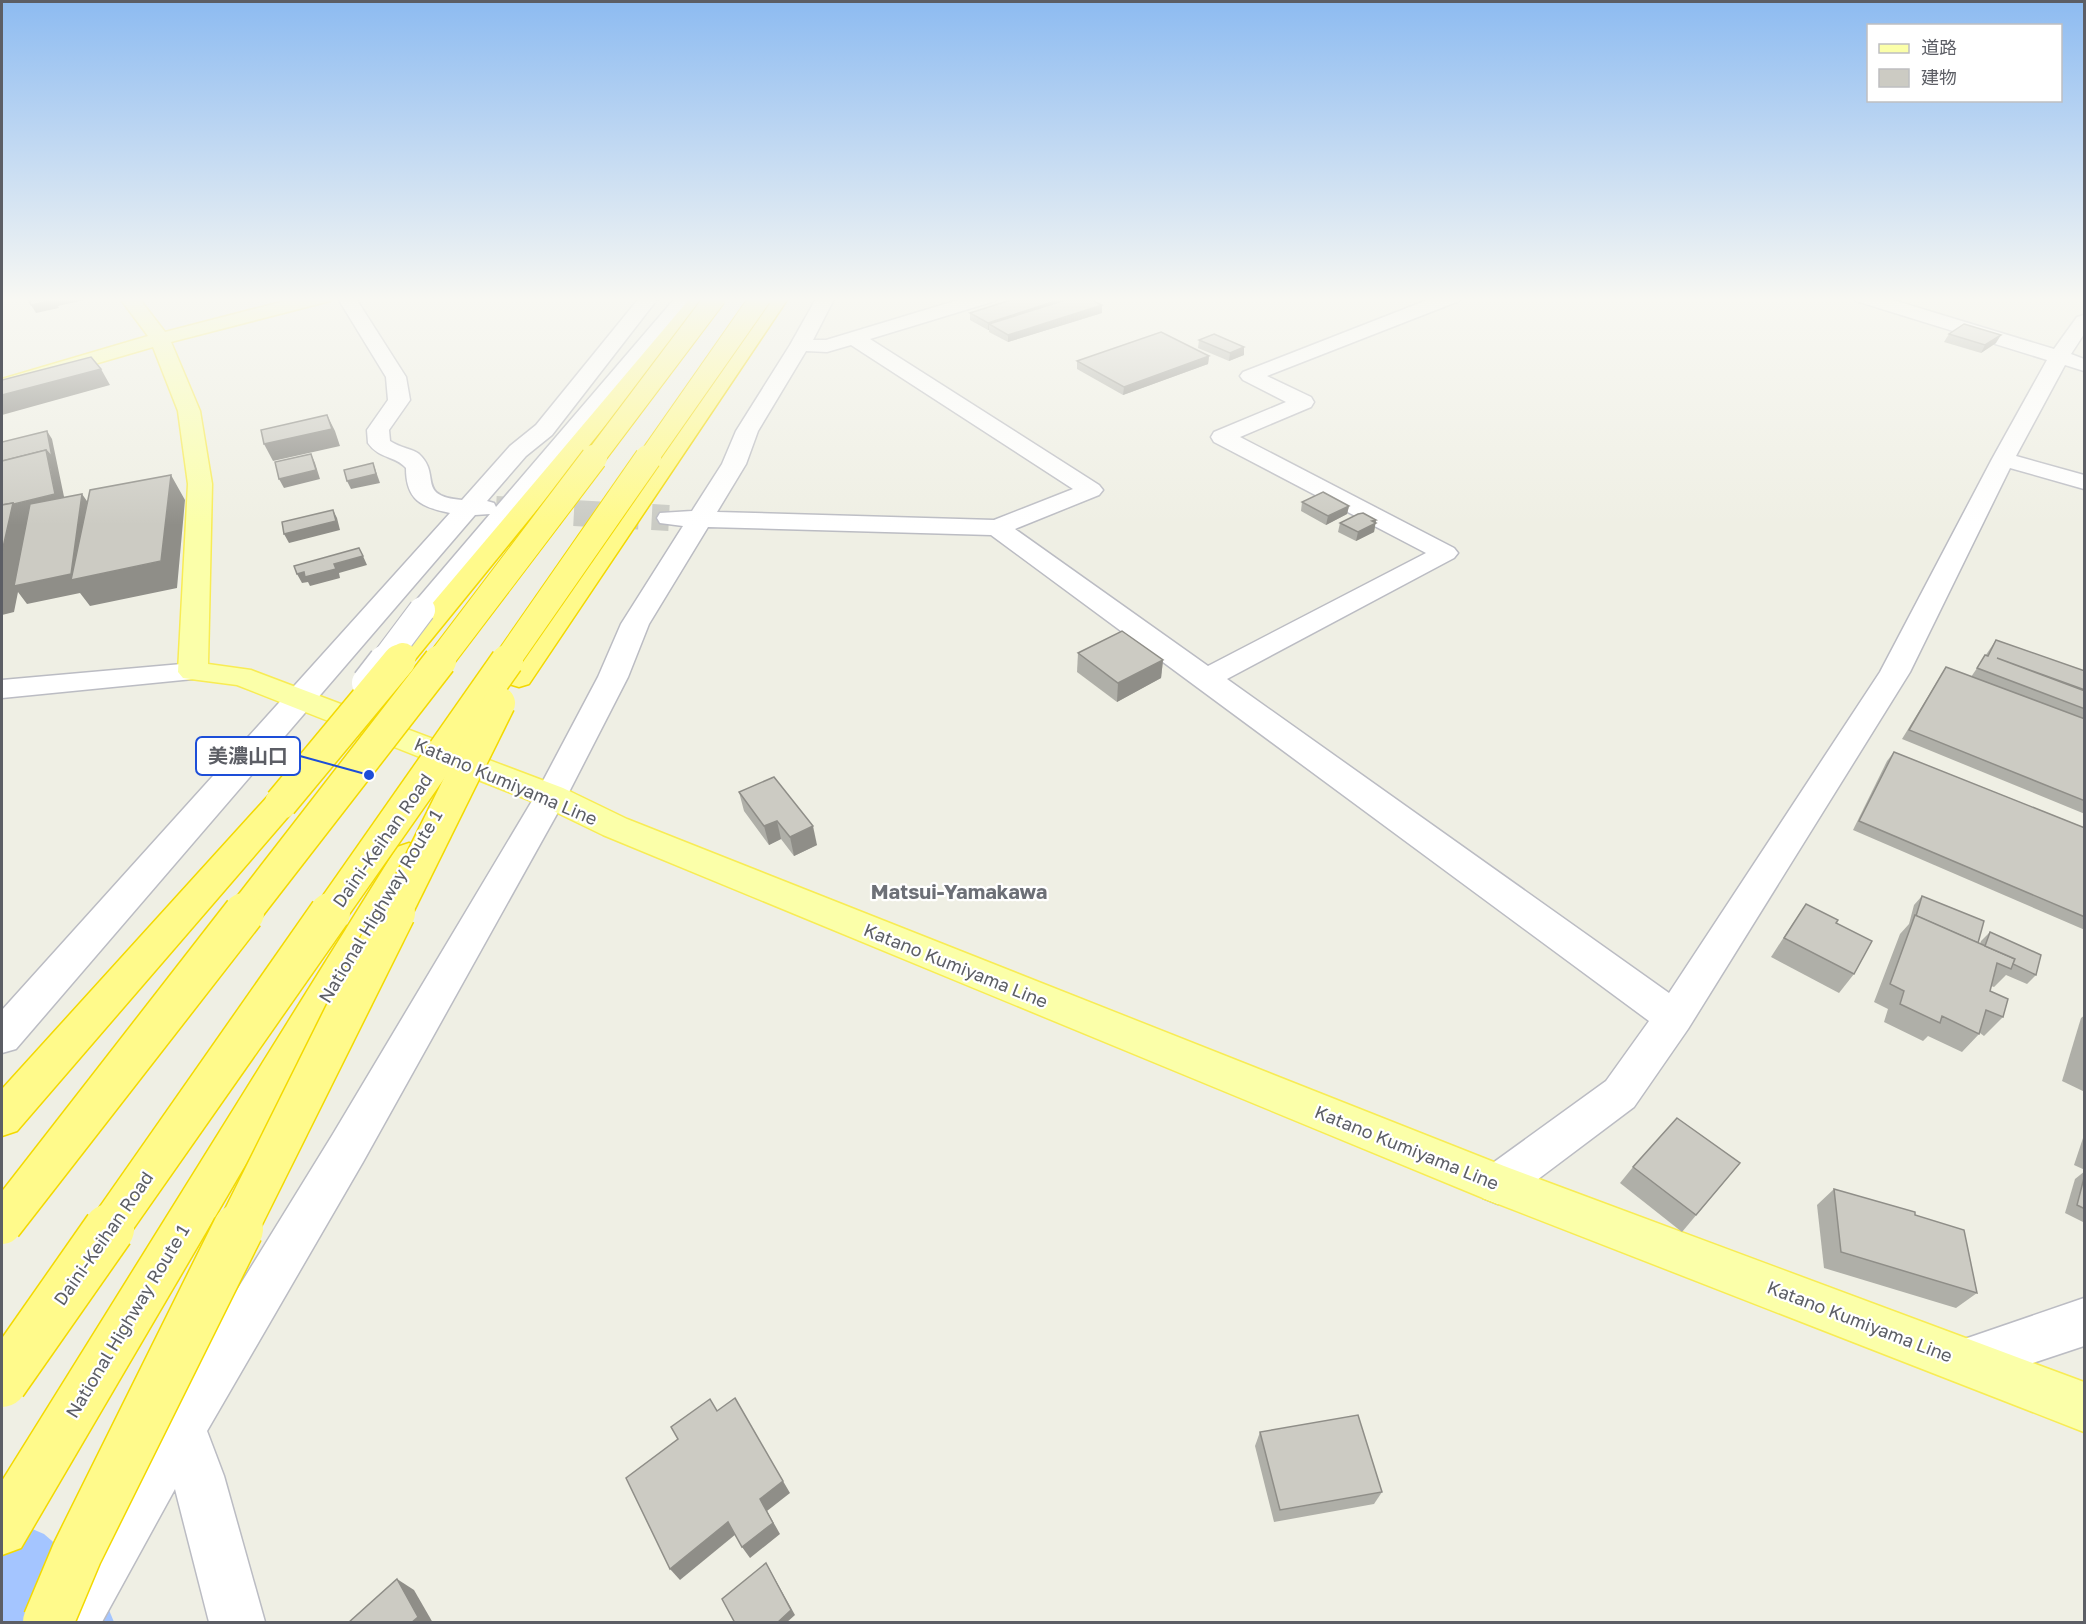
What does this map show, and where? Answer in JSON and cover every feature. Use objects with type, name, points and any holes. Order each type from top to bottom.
[{"type":"highway","points":[[2,1118],[281,803],[634,373]]},
{"type":"highway","points":[[2,1224],[485,603],[659,373]]},
{"type":"highway","name":"Daini-Keihan Road","points":[[2,1382],[546,607],[720,373]]},
{"type":"highway","name":"National Highway Route 1","points":[[2,1529],[519,678],[724,373]]},
{"type":"highway","points":[[48,1623],[77,1553],[546,607]]},
{"type":"main road","points":[[2,385],[38,373]]},
{"type":"main road","points":[[173,373],[189,411],[200,484],[193,672]]},
{"type":"main road","name":"Katano Kumiyama Line","points":[[193,672],[241,676],[300,698],[552,796],[615,827],[1498,1184],[2085,1407]]},
{"type":"street","points":[[393,373],[399,400],[378,430],[379,442],[392,453],[409,457],[418,467],[417,480],[422,494],[436,503],[496,509]]},
{"type":"street","points":[[2,1037],[518,451],[544,430],[590,373]]},
{"type":"street","points":[[281,803],[422,610],[630,373]]},
{"type":"street","points":[[72,1623],[181,1428],[348,1148],[552,796],[613,677],[635,624],[734,464],[747,431],[783,373]]},
{"type":"street","points":[[669,518],[997,528],[1091,490],[908,373]]},
{"type":"street","points":[[1205,679],[1445,552],[1222,437],[1303,402],[1250,376],[1258,373]]},
{"type":"street","points":[[1498,1184],[1620,1094],[1674,1018],[1894,672],[2002,459],[2064,373]]},
{"type":"street","points":[[2002,459],[2085,482]]},
{"type":"street","points":[[997,528],[1674,1018]]},
{"type":"street","points":[[2,689],[193,672]]},
{"type":"street","points":[[1967,1361],[2085,1322]]},
{"type":"street","points":[[181,1428],[198,1476],[237,1623]]},
{"type":"building","points":[[30,373],[87,373],[2,395],[2,380]]},
{"type":"building","points":[[1098,373],[1163,373],[1124,387]]},
{"type":"building","points":[[327,415],[332,429],[264,444],[261,430]]},
{"type":"building","points":[[47,431],[52,457],[46,450],[2,461],[2,442]]},
{"type":"building","points":[[46,450],[55,494],[2,505],[2,461]]},
{"type":"building","points":[[311,454],[316,470],[279,479],[275,462]]},
{"type":"building","points":[[373,463],[376,474],[347,481],[344,470]]},
{"type":"building","points":[[171,475],[161,561],[71,580],[90,490]]},
{"type":"building","points":[[1323,492],[1349,506],[1328,516],[1302,502]]},
{"type":"building","points":[[82,494],[71,574],[14,586],[30,504]]},
{"type":"building","points":[[13,503],[2,552],[2,505]]},
{"type":"building","points":[[333,510],[336,521],[284,534],[282,522]]},
{"type":"building","points":[[1363,513],[1376,520],[1372,521],[1376,523],[1358,532],[1340,523],[1358,514]]},
{"type":"building","points":[[359,548],[363,556],[334,564],[336,569],[305,577],[304,572],[297,574],[294,566]]},
{"type":"building","points":[[1122,631],[1163,660],[1118,683],[1078,653]]},
{"type":"building","points":[[1996,640],[2085,671],[2085,690],[1997,658],[2085,691],[2085,709],[1977,668],[1985,655],[1988,656]]},
{"type":"building","points":[[1946,667],[2085,719],[2085,801],[1909,730]]},
{"type":"building","points":[[1894,752],[2085,828],[2085,917],[1859,821]]},
{"type":"building","points":[[774,777],[813,826],[790,837],[777,821],[764,826],[739,792]]},
{"type":"building","points":[[1922,896],[1984,921],[1978,943],[1916,916]]},
{"type":"building","points":[[1806,904],[1838,920],[1836,923],[1872,941],[1854,974],[1784,938]]},
{"type":"building","points":[[1915,915],[2015,959],[2011,969],[1997,963],[1990,991],[2008,999],[2003,1017],[1986,1010],[1979,1034],[1942,1016],[1940,1023],[1900,1004],[1904,991],[1890,984]]},
{"type":"building","points":[[1990,932],[2041,955],[2036,975],[2013,964],[2015,959],[1985,946]]},
{"type":"building","points":[[1677,1118],[1740,1163],[1696,1215],[1633,1167]]},
{"type":"building","points":[[2085,1174],[2085,1209],[2077,1205]]},
{"type":"building","points":[[1834,1189],[1915,1212],[1915,1215],[1964,1230],[1977,1293],[1841,1252]]},
{"type":"building","points":[[735,1398],[783,1481],[760,1499],[773,1523],[742,1547],[728,1522],[670,1569],[626,1478],[678,1439],[671,1427],[710,1399],[717,1411]]},
{"type":"building","points":[[1358,1415],[1382,1492],[1280,1510],[1260,1432]]},
{"type":"building","points":[[766,1563],[791,1610],[777,1623],[735,1623],[722,1599]]},
{"type":"building","points":[[397,1579],[418,1617],[411,1623],[348,1623]]},
{"type":"waterway","points":[[2,1576],[53,1622]]},
{"type":"tunnel","points":[[496,509],[669,518]]},
{"type":"place","name":"美濃山口","points":[[369,775]]},
{"type":"district","name":"Matsui-Yamakawa","points":[[959,891]]}]
